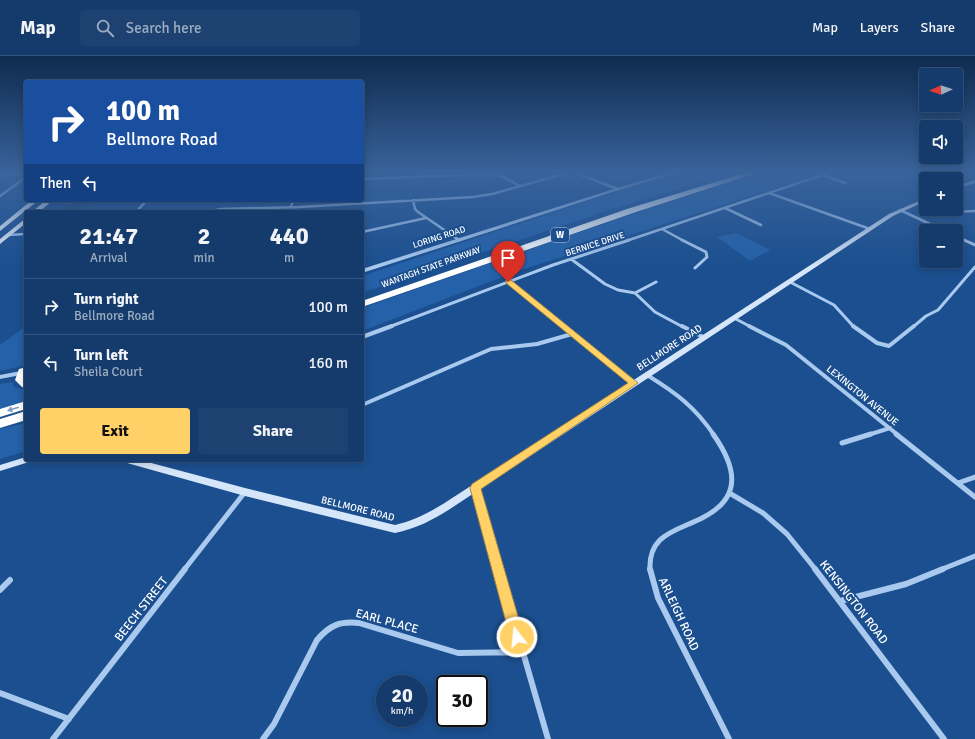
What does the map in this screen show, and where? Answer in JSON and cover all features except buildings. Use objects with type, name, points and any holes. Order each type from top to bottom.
[{"type":"highway","name":"WANTAGH STATE PARKWAY","points":[[364,296],[581,222],[643,203]]},
{"type":"highway","name":"WANTAGH STATE PARKWAY","points":[[364,303],[618,215],[657,203]]},
{"type":"highway","points":[[24,374],[21,380],[24,382]]},
{"type":"highway","points":[[0,413],[24,406]]},
{"type":"highway","points":[[0,424],[24,416]]},
{"type":"highway","points":[[0,427],[24,421]]},
{"type":"main road","points":[[0,229],[32,203]]},
{"type":"main road","points":[[38,210],[46,203]]},
{"type":"main road","name":"BELLMORE ROAD","points":[[134,462],[245,492],[395,529],[410,526],[423,521],[475,488],[870,229],[900,210],[917,203]]},
{"type":"main road","points":[[0,242],[24,222]]},
{"type":"main road","points":[[0,468],[24,461]]},
{"type":"street","points":[[291,207],[292,203]]},
{"type":"street","points":[[216,210],[363,203]]},
{"type":"street","points":[[414,203],[415,209],[459,240]]},
{"type":"street","name":"LORING ROAD","points":[[364,270],[577,203]]},
{"type":"street","name":"BERNICE DRIVE","points":[[364,336],[571,259],[740,203]]},
{"type":"street","points":[[797,203],[870,229]]},
{"type":"street","points":[[725,208],[761,225]]},
{"type":"street","points":[[900,210],[930,224]]},
{"type":"street","points":[[963,211],[975,211]]},
{"type":"street","points":[[364,232],[426,218]]},
{"type":"street","points":[[662,229],[706,252],[706,257],[695,268]]},
{"type":"street","points":[[8,235],[24,234]]},
{"type":"street","points":[[963,239],[975,245]]},
{"type":"street","points":[[571,259],[605,284],[618,290],[635,293],[655,312],[704,337]]},
{"type":"street","points":[[790,282],[834,305],[856,329],[877,342],[889,346],[926,316],[938,310],[975,267]]},
{"type":"street","points":[[508,282],[634,383]]},
{"type":"street","points":[[635,293],[656,282]]},
{"type":"street","name":"LEXINGTON AVENUE","points":[[734,318],[786,345],[975,497]]},
{"type":"street","points":[[364,405],[491,349],[507,346],[537,344],[572,334]]},
{"type":"street","points":[[0,378],[24,372]]},
{"type":"street","points":[[647,375],[686,401],[720,444],[728,458],[731,468],[733,482],[730,494]]},
{"type":"street","points":[[842,443],[890,428]]},
{"type":"street","points":[[958,483],[975,477]]},
{"type":"street","points":[[475,488],[521,652],[548,739]]},
{"type":"street","name":"BEECH STREET","points":[[53,739],[245,492]]},
{"type":"street","name":"KENSINGTON ROAD","points":[[730,494],[763,513],[787,534],[840,601],[944,739]]},
{"type":"street","name":"ARLEIGH ROAD","points":[[729,739],[658,598],[650,575],[650,565],[653,551],[666,534],[676,527],[710,514],[730,494]]},
{"type":"street","points":[[840,601],[906,584],[975,556]]},
{"type":"street","points":[[0,590],[10,580]]},
{"type":"street","name":"EARL PLACE","points":[[263,739],[274,724],[317,640],[324,631],[336,623],[345,621],[359,623],[458,653],[521,652]]},
{"type":"street","points":[[0,693],[69,719]]},
{"type":"shaded area","points":[[582,203],[632,203],[364,292],[364,275]]},
{"type":"shaded area","points":[[668,203],[729,203],[515,272],[364,330],[364,307]]},
{"type":"shaded area","points":[[736,233],[770,250],[750,261],[717,237]]},
{"type":"shaded area","points":[[24,327],[24,365],[0,371],[0,345]]},
{"type":"shaded area","points":[[12,382],[14,387],[24,390],[24,404],[0,410],[0,384]]},
{"type":"shaded area","points":[[24,423],[24,452],[0,459],[0,429]]},
{"type":"route","points":[[508,282],[634,383],[494,474],[475,488],[517,637]]}]
